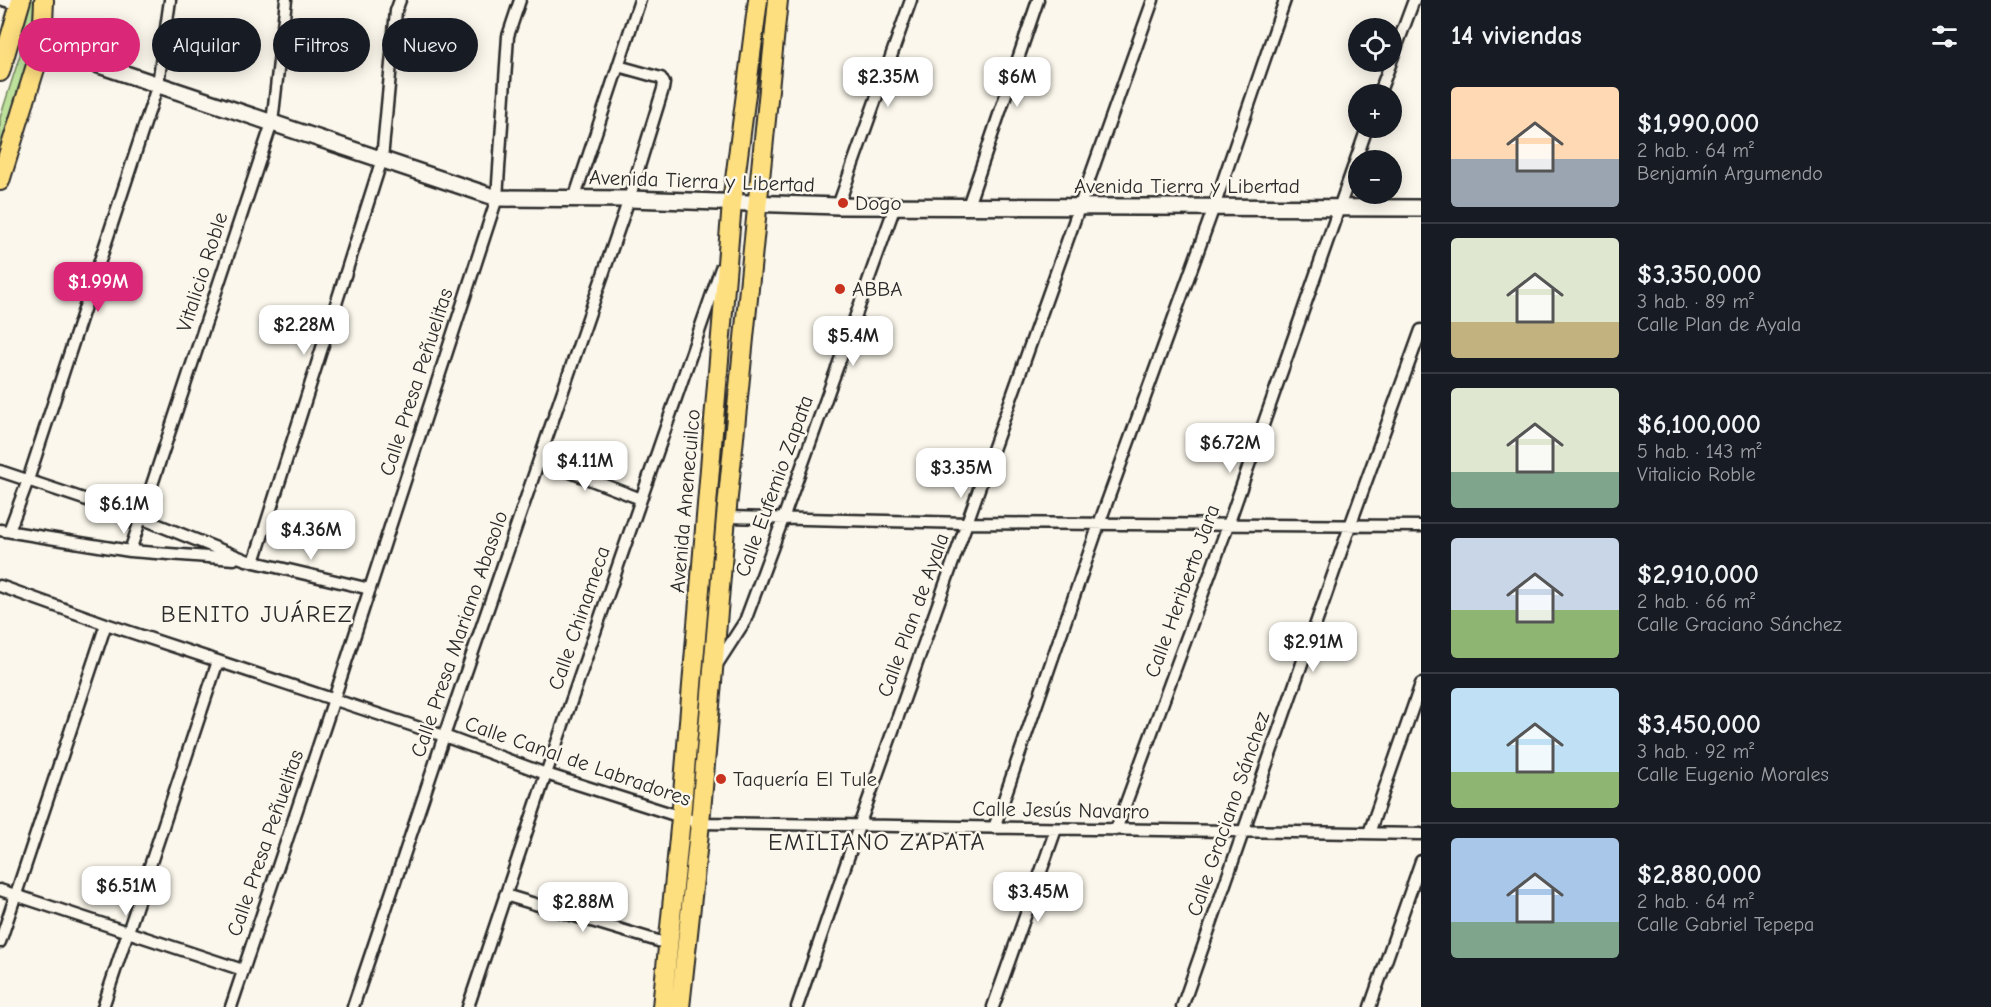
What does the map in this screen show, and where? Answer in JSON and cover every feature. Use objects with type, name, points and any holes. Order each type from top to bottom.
[{"type":"main road","points":[[43,18],[44,0]]},
{"type":"main road","name":"Avenida Anenecuilco","points":[[662,1007],[681,819],[732,203],[758,0]]},
{"type":"main road","name":"Avenida Anenecuilco","points":[[680,1007],[700,823],[726,517],[778,0]]},
{"type":"main road","points":[[0,72],[14,2]]},
{"type":"main road","points":[[0,182],[3,161],[33,72]]},
{"type":"street","points":[[170,0],[158,84],[28,480],[4,530],[130,551],[250,561],[370,589]]},
{"type":"street","name":"Vitalicio Roble","points":[[130,551],[272,123],[286,0]]},
{"type":"street","points":[[250,561],[382,159],[396,11],[400,0]]},
{"type":"street","name":"Calle Presa Peñuelitas","points":[[231,1007],[497,198],[508,36],[520,0]]},
{"type":"street","points":[[574,199],[640,0]]},
{"type":"street","points":[[838,206],[910,0]]},
{"type":"street","points":[[968,206],[1038,0]]},
{"type":"street","name":"Calle Plan de Ayala","points":[[797,1007],[859,826],[1153,0]]},
{"type":"street","points":[[994,828],[1285,0]]},
{"type":"street","points":[[1402,31],[1413,0]]},
{"type":"street","name":"Calle Presa Mariano Abasolo","points":[[353,1007],[629,199],[664,83],[661,78],[618,66]]},
{"type":"street","name":"Avenida Tierra y Libertad","points":[[121,72],[497,198],[629,199],[838,206],[1421,208]]},
{"type":"street","name":"Calle Heriberto Jara","points":[[1116,830],[1227,525],[1363,138]]},
{"type":"street","name":"Calle Eufemio Zapata","points":[[713,672],[745,621],[895,206]]},
{"type":"street","name":"Calle Chinameca","points":[[468,1007],[730,242]]},
{"type":"street","name":"Calle Graciano Sánchez","points":[[1182,1007],[1421,330]]},
{"type":"street","points":[[539,460],[641,499]]},
{"type":"street","points":[[0,471],[141,518],[250,561]]},
{"type":"street","points":[[726,517],[967,524],[1421,526]]},
{"type":"street","name":"Calle Canal de Labradores","points":[[0,586],[106,624],[444,736],[546,774],[681,819],[700,823]]},
{"type":"street","points":[[0,942],[106,624]]},
{"type":"street","points":[[103,1007],[218,661]]},
{"type":"street","points":[[1369,833],[1421,684]]},
{"type":"street","name":"Calle Jesús Navarro","points":[[700,823],[1421,834]]},
{"type":"street","points":[[993,1007],[1056,829]]},
{"type":"street","points":[[1370,1007],[1421,861]]},
{"type":"street","points":[[0,890],[243,970]]},
{"type":"street","points":[[505,895],[668,945]]},
{"type":"green space","points":[[28,0],[40,0],[38,18],[24,18]]},
{"type":"green space","points":[[18,61],[18,72],[27,72],[0,154],[0,118]]},
{"type":"place","name":"Dogo","points":[[843,203]]},
{"type":"place","name":"ABBA","points":[[840,289]]},
{"type":"place","name":"Taquería El Tule","points":[[721,779]]},
{"type":"district","name":"BENITO JUÁREZ","points":[[257,614]]},
{"type":"district","name":"EMILIANO ZAPATA","points":[[877,842]]}]
